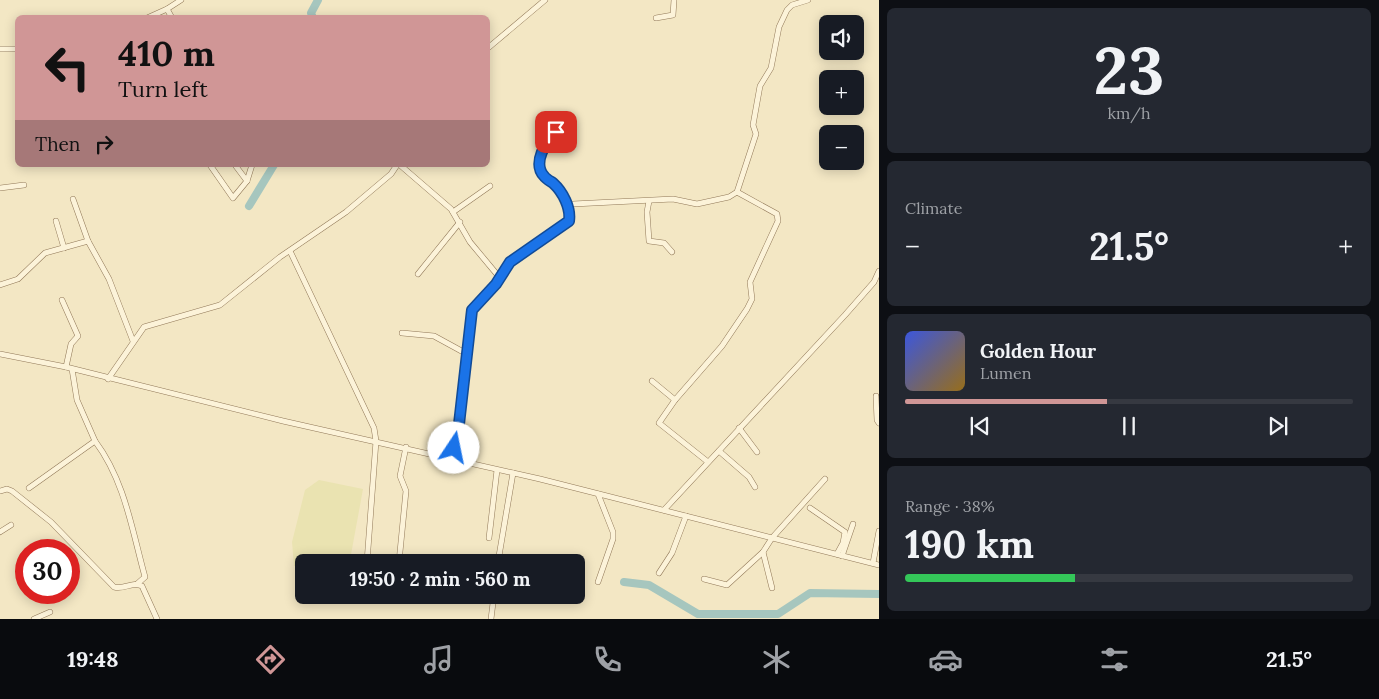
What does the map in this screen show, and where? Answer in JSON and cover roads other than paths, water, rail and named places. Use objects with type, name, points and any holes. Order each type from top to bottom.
[{"type":"street","points":[[154,15],[181,0]]},
{"type":"street","points":[[490,46],[545,0]]},
{"type":"street","points":[[656,18],[674,15],[674,0]]},
{"type":"street","points":[[568,207],[572,204],[673,199],[697,204],[729,196],[737,192],[756,134],[753,125],[760,86],[771,68],[779,27],[787,10],[792,5],[808,0]]},
{"type":"street","points":[[167,9],[170,15]]},
{"type":"street","points":[[0,49],[15,49]]},
{"type":"street","points":[[449,459],[457,435],[472,310],[500,278],[510,262],[569,221],[568,207],[555,185],[544,176],[540,169],[541,153],[546,141],[562,127]]},
{"type":"street","points":[[211,167],[233,198],[247,181],[251,167]]},
{"type":"street","points":[[236,167],[247,181]]},
{"type":"street","points":[[108,379],[144,327],[220,305],[290,251],[346,212],[391,174],[396,167]]},
{"type":"street","points":[[401,167],[443,200],[460,222],[470,242],[500,278]]},
{"type":"street","points":[[0,188],[24,185]]},
{"type":"street","points":[[453,212],[490,186]]},
{"type":"street","points":[[708,462],[659,425],[675,400],[722,346],[748,309],[752,299],[750,282],[778,221],[777,214],[737,192]]},
{"type":"street","points":[[72,199],[88,241],[109,279],[133,341]]},
{"type":"street","points":[[649,201],[647,212],[649,241],[664,243],[672,252]]},
{"type":"street","points":[[56,221],[64,248]]},
{"type":"street","points":[[418,274],[460,222]]},
{"type":"street","points":[[0,285],[18,279],[44,253],[88,241]]},
{"type":"street","points":[[290,251],[369,417],[376,440],[368,554]]},
{"type":"street","points":[[664,510],[870,288],[879,271]]},
{"type":"street","points":[[0,491],[12,491],[51,522],[114,587],[120,588],[137,584],[145,577],[122,490],[110,460],[95,441],[77,400],[69,368],[70,344],[78,336],[62,300]]},
{"type":"street","points":[[402,333],[434,336],[467,354]]},
{"type":"street","points":[[0,354],[69,368],[108,379],[406,447],[876,564],[879,531]]},
{"type":"street","points":[[652,381],[675,400]]},
{"type":"street","points":[[876,396],[877,420],[879,423]]},
{"type":"street","points":[[739,428],[757,452]]},
{"type":"street","points":[[29,488],[95,441]]},
{"type":"street","points":[[400,554],[406,491],[400,476],[406,447]]},
{"type":"street","points":[[719,451],[749,477],[755,487]]},
{"type":"street","points":[[489,538],[498,470]]},
{"type":"street","points":[[499,554],[513,473]]},
{"type":"street","points":[[704,579],[727,585],[764,552],[772,538],[825,479]]},
{"type":"street","points":[[598,494],[613,532],[613,539],[598,582]]},
{"type":"street","points":[[810,508],[845,532],[840,555]]},
{"type":"street","points":[[658,573],[672,553],[686,516]]},
{"type":"street","points":[[840,555],[853,524]]},
{"type":"street","points":[[0,532],[11,526]]},
{"type":"street","points":[[764,552],[772,588]]},
{"type":"street","points":[[137,584],[146,592],[156,619]]},
{"type":"street","points":[[491,619],[493,604]]},
{"type":"street","points":[[34,619],[50,612]]},
{"type":"waterway","points":[[312,15],[311,13],[318,0]]},
{"type":"waterway","points":[[249,206],[273,167]]},
{"type":"waterway","points":[[624,582],[649,585],[698,614],[778,614],[810,593],[879,594]]}]
